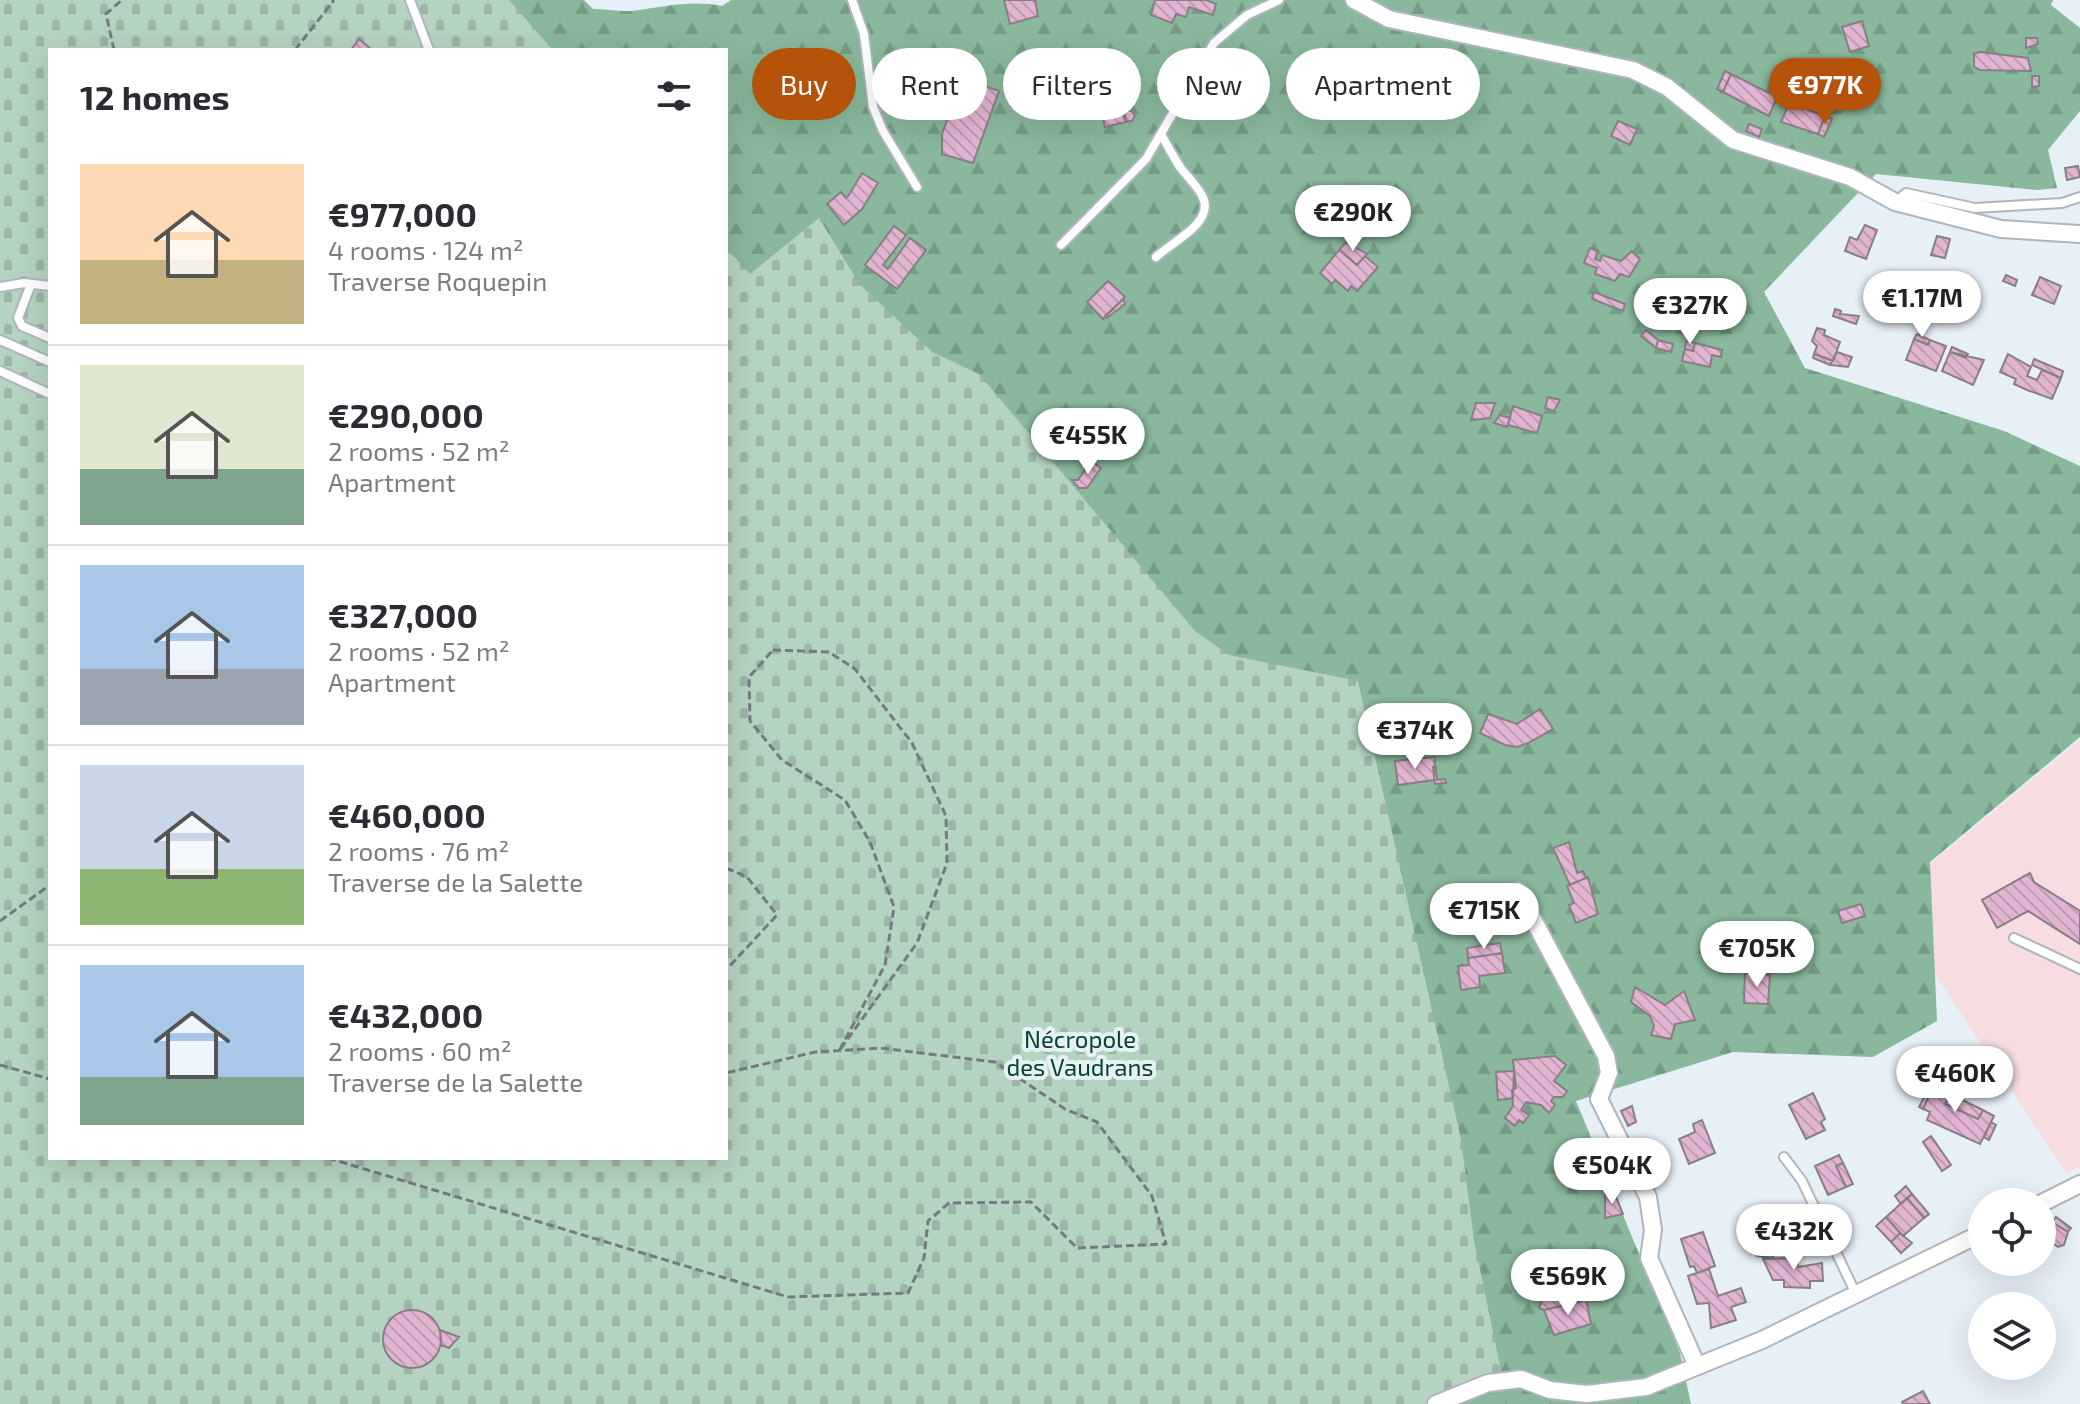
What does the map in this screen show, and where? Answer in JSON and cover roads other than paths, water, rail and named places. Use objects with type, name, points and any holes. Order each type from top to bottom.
[{"type":"street","points":[[1354,0],[1389,19],[1633,70],[1667,87],[1733,140],[1850,177],[1895,202],[2001,229],[2080,234]]},
{"type":"street","points":[[1518,891],[1606,1056],[1609,1073],[1599,1099],[1648,1197],[1653,1230],[1649,1258],[1697,1366]]},
{"type":"street","points":[[2056,1196],[2080,1184]]},
{"type":"street","points":[[1436,1404],[1488,1383],[1521,1379],[1550,1390],[1587,1394],[1646,1387],[1762,1340],[1968,1240]]},
{"type":"lane","points":[[410,0],[428,48]]},
{"type":"lane","points":[[852,0],[864,34],[873,107],[883,131],[917,187]]},
{"type":"lane","points":[[1061,245],[1146,159],[1214,43],[1247,15],[1279,0]]},
{"type":"lane","points":[[1156,257],[1193,228],[1202,217],[1205,202],[1202,188],[1182,168],[1161,134]]},
{"type":"lane","points":[[1895,202],[1906,193],[1975,208],[2062,203],[2080,197]]},
{"type":"lane","points":[[31,284],[18,318],[22,326],[48,337]]},
{"type":"lane","points":[[0,287],[48,286]]},
{"type":"lane","points":[[0,340],[48,361]]},
{"type":"lane","points":[[0,371],[48,393]]},
{"type":"lane","points":[[2014,938],[2080,969]]},
{"type":"lane","points":[[1784,1157],[1802,1181],[1856,1295]]},
{"type":"park label","name":"Nécropole des Vaudrans","points":[[1080,1052]]}]
